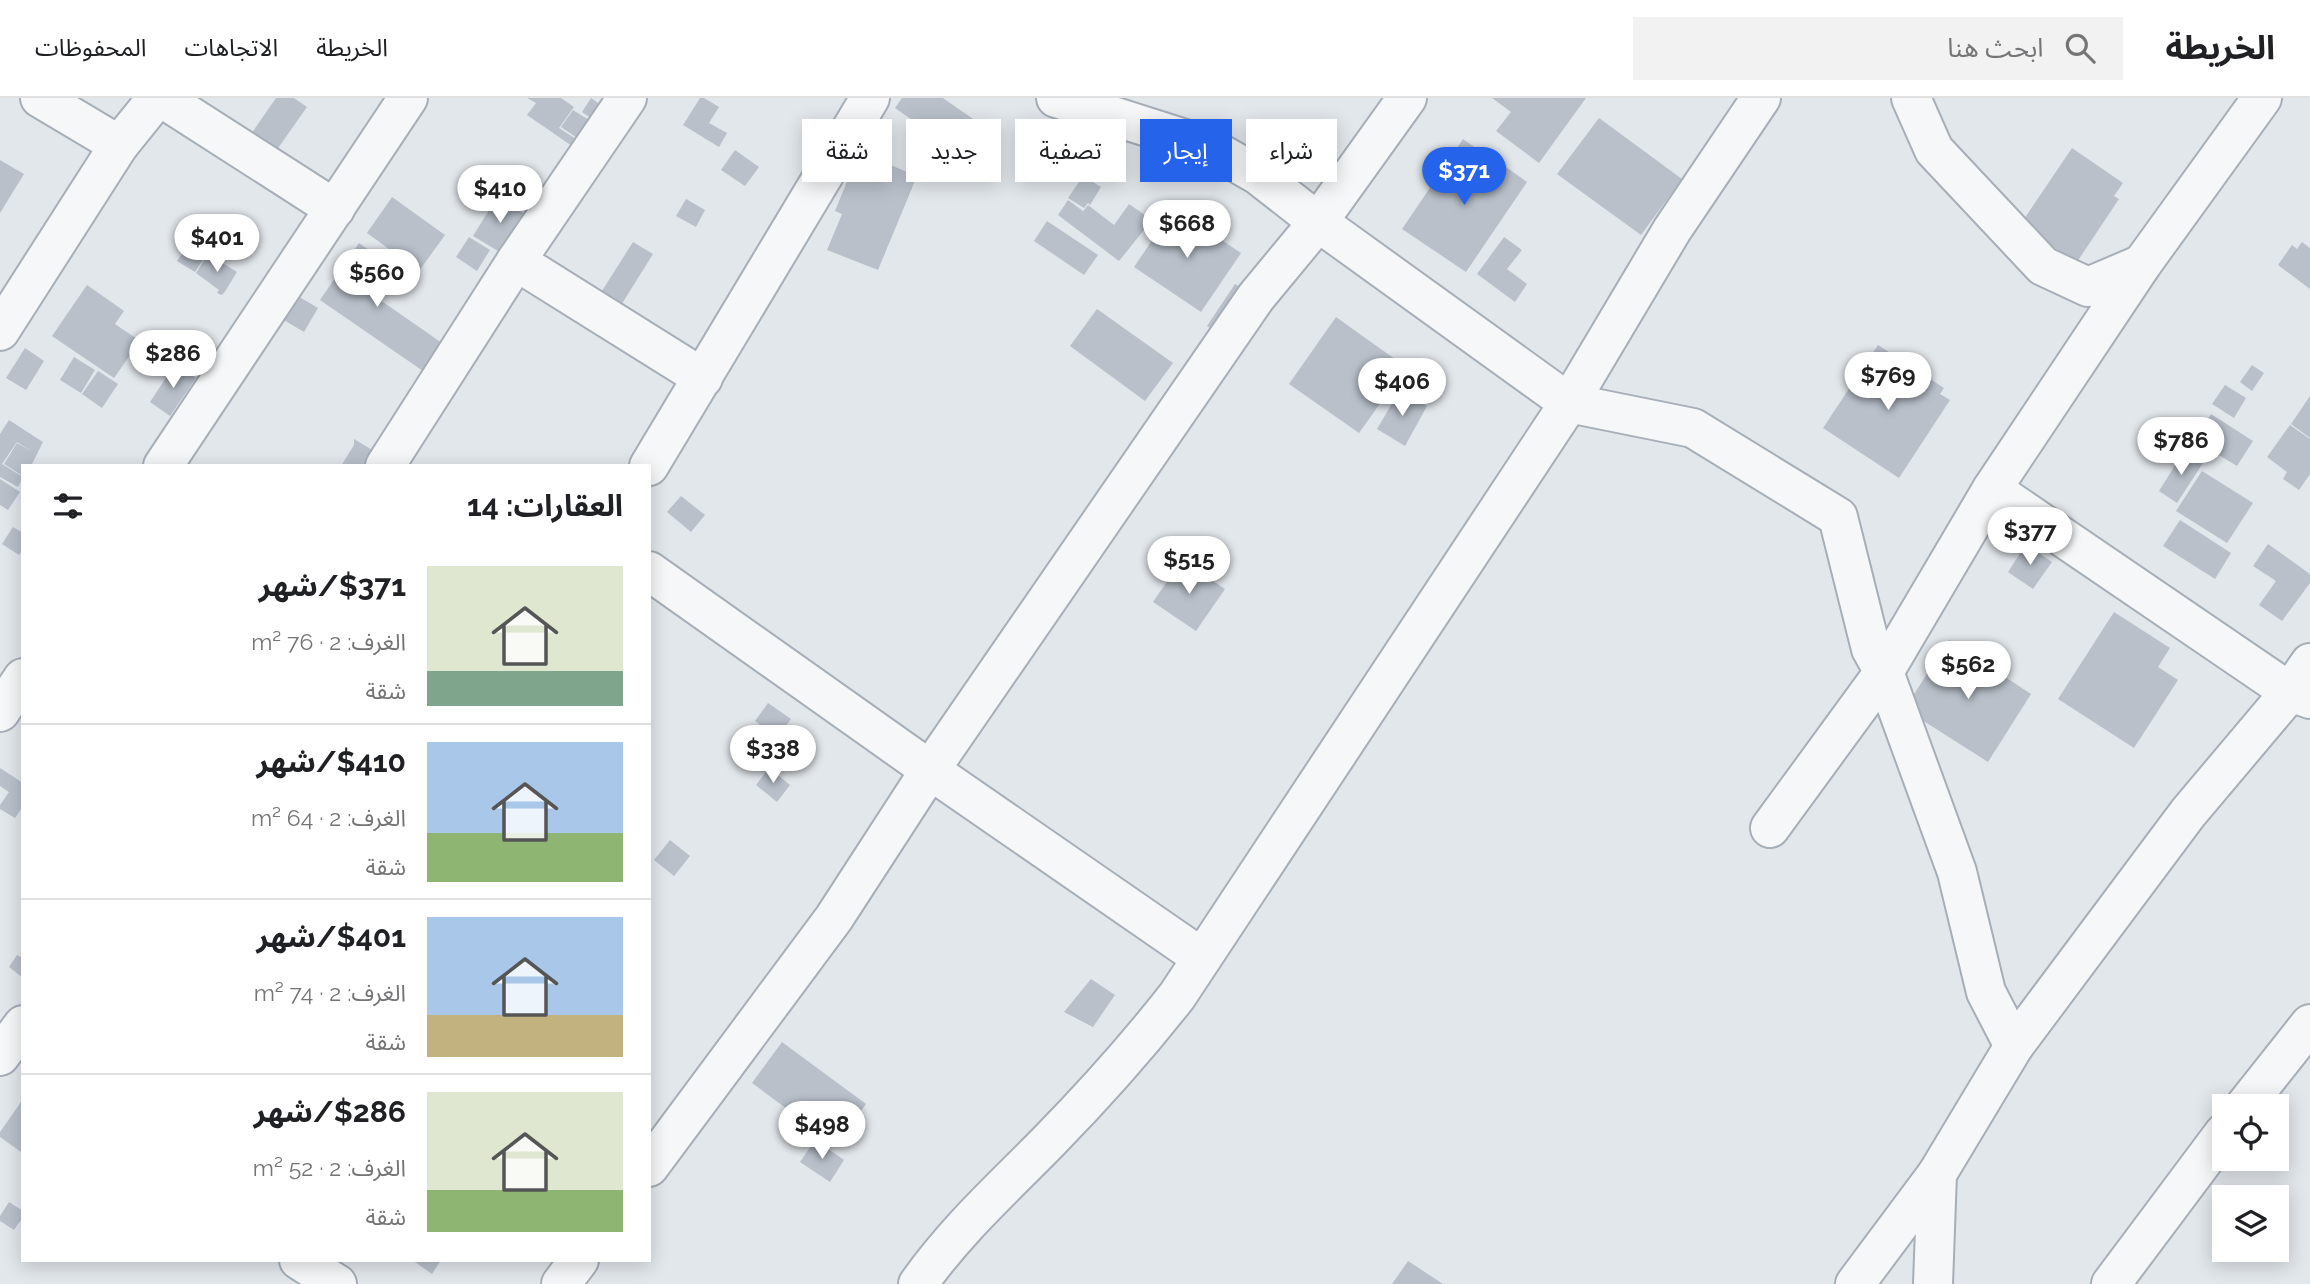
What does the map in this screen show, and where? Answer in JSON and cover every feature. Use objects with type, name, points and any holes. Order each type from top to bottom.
[{"type":"street","points":[[40,98],[119,145]]},
{"type":"street","points":[[0,331],[119,145],[159,98],[335,209]]},
{"type":"street","points":[[164,464],[408,98]]},
{"type":"street","points":[[386,464],[516,261],[627,98]]},
{"type":"street","points":[[650,464],[870,98]]},
{"type":"street","points":[[1056,98],[1207,146],[1258,175],[1318,222],[1569,403],[1693,428],[1838,517],[1871,649],[1884,672],[1957,872],[1986,992],[2014,1046]]},
{"type":"street","points":[[651,1164],[834,918],[930,770],[1256,297],[1318,222],[1406,98]]},
{"type":"street","points":[[918,1284],[942,1251],[989,1198],[1048,1142],[1134,1051],[1177,996],[1569,403],[1672,230],[1761,98]]},
{"type":"street","points":[[1910,98],[1934,150],[2043,266],[2088,287],[2142,264]]},
{"type":"street","points":[[1770,828],[1884,672],[1992,489],[2142,264],[2262,98]]},
{"type":"street","points":[[516,261],[703,378]]},
{"type":"street","points":[[1856,1284],[1937,1174],[2014,1046],[2188,813],[2303,685],[1992,489]]},
{"type":"street","points":[[651,572],[1202,958]]},
{"type":"street","points":[[0,712],[21,681]]},
{"type":"street","points":[[2255,1094],[2310,1024]]},
{"type":"street","points":[[0,1056],[21,1029]]},
{"type":"street","points":[[2111,1284],[2212,1149]]},
{"type":"street","points":[[1933,1284],[1937,1174]]},
{"type":"street","points":[[302,1262],[337,1284]]},
{"type":"street","points":[[561,1284],[578,1262]]},
{"type":"building","points":[[276,98],[294,98],[307,107],[274,154],[249,137]]},
{"type":"building","points":[[527,98],[561,98],[574,107],[559,128],[579,141],[575,148],[527,115],[536,103]]},
{"type":"building","points":[[591,98],[607,109],[598,123],[582,112]]},
{"type":"building","points":[[700,98],[719,107],[709,123],[727,133],[719,147],[683,125]]},
{"type":"building","points":[[902,98],[943,98],[973,119],[911,119],[895,108]]},
{"type":"building","points":[[1492,98],[1586,98],[1539,163],[1496,131],[1511,112]]},
{"type":"building","points":[[573,110],[592,122],[580,140],[561,127]]},
{"type":"building","points":[[1599,118],[1682,179],[1641,235],[1557,174]]},
{"type":"building","points":[[1463,139],[1486,155],[1481,163],[1499,176],[1506,167],[1527,182],[1466,272],[1402,229]]},
{"type":"building","points":[[2072,148],[2123,183],[2114,196],[2119,199],[2075,265],[2018,228]]},
{"type":"building","points":[[735,150],[759,167],[745,186],[721,170]]},
{"type":"building","points":[[0,160],[24,174],[0,213]]},
{"type":"building","points":[[892,166],[906,171],[906,182],[915,182],[878,270],[827,250],[842,214],[835,211],[847,182],[892,182]]},
{"type":"building","points":[[1079,182],[1093,182],[1101,187],[1090,205],[1088,203],[1084,208],[1068,198]]},
{"type":"building","points":[[392,197],[445,235],[419,271],[367,233]]},
{"type":"building","points":[[497,197],[527,215],[503,254],[473,236]]},
{"type":"building","points":[[686,199],[705,210],[696,227],[676,216]]},
{"type":"building","points":[[1068,200],[1083,211],[1081,214],[1088,205],[1114,225],[1129,204],[1152,220],[1119,261],[1058,215]]},
{"type":"building","points":[[1174,208],[1241,253],[1201,312],[1134,267]]},
{"type":"building","points":[[1047,221],[1098,255],[1084,275],[1034,241]]},
{"type":"building","points":[[469,237],[490,250],[477,271],[456,257]]},
{"type":"building","points":[[1504,237],[1522,250],[1507,269],[1527,284],[1515,302],[1477,274]]},
{"type":"building","points":[[633,242],[653,254],[613,318],[593,305]]},
{"type":"building","points":[[2302,242],[2310,248],[2310,289],[2278,265],[2292,245],[2297,249]]},
{"type":"building","points":[[359,243],[390,265],[370,293],[442,343],[423,371],[320,300]]},
{"type":"building","points":[[189,244],[206,255],[195,272],[177,261]]},
{"type":"building","points":[[208,254],[237,272],[221,295],[217,293],[219,290],[196,273]]},
{"type":"building","points":[[1235,284],[1256,297],[1228,340],[1207,326]]},
{"type":"building","points":[[87,285],[124,311],[115,324],[140,341],[114,378],[52,336]]},
{"type":"building","points":[[296,295],[318,308],[304,332],[282,319]]},
{"type":"building","points":[[1097,309],[1173,363],[1145,401],[1070,346]]},
{"type":"building","points":[[1336,317],[1406,367],[1359,433],[1289,384]]},
{"type":"building","points":[[1878,345],[1944,388],[1940,394],[1950,400],[1899,478],[1823,428]]},
{"type":"building","points":[[25,348],[44,361],[26,390],[6,378]]},
{"type":"building","points":[[74,357],[95,370],[81,393],[60,380]]},
{"type":"building","points":[[175,364],[196,378],[170,416],[150,402]]},
{"type":"building","points":[[2252,365],[2264,373],[2252,391],[2240,382]]},
{"type":"building","points":[[98,371],[118,384],[102,408],[82,394]]},
{"type":"building","points":[[2225,385],[2246,398],[2234,418],[2212,404]]},
{"type":"building","points":[[1400,390],[1427,406],[1405,446],[1377,429]]},
{"type":"building","points":[[2310,396],[2310,438],[2291,424]]},
{"type":"building","points":[[2211,414],[2253,441],[2237,466],[2214,452],[2208,463],[2188,450]]},
{"type":"building","points":[[9,420],[43,442],[32,464],[21,464],[21,475],[4,464],[17,443],[31,451],[17,442],[2,464],[21,476],[18,487],[0,477],[0,434]]},
{"type":"building","points":[[2290,425],[2310,439],[2310,474],[2299,490],[2283,479],[2287,472],[2267,457]]},
{"type":"building","points":[[354,439],[374,451],[366,464],[342,464],[354,445]]},
{"type":"building","points":[[2184,451],[2203,463],[2177,503],[2159,491]]},
{"type":"building","points":[[2202,471],[2253,503],[2227,543],[2176,511]]},
{"type":"building","points":[[0,479],[20,492],[8,510],[0,505]]},
{"type":"building","points":[[681,496],[705,515],[691,532],[667,512]]},
{"type":"building","points":[[2180,520],[2231,553],[2215,579],[2163,546]]},
{"type":"building","points":[[13,527],[21,532],[19,555],[2,544]]},
{"type":"building","points":[[2026,544],[2052,562],[2033,589],[2008,572]]},
{"type":"building","points":[[2268,544],[2310,574],[2310,583],[2282,621],[2259,605],[2276,581],[2253,566]]},
{"type":"building","points":[[1182,560],[1225,589],[1196,631],[1153,602]]},
{"type":"building","points":[[2114,612],[2170,648],[2158,667],[2178,680],[2134,748],[2058,699]]},
{"type":"building","points":[[1949,640],[2031,694],[1988,762],[1911,713],[1907,705]]},
{"type":"building","points":[[768,703],[791,719],[777,738],[755,721]]},
{"type":"building","points":[[0,768],[21,782],[21,809],[15,818],[0,809],[9,792],[0,786]]},
{"type":"building","points":[[769,768],[790,785],[777,802],[756,785]]},
{"type":"building","points":[[670,840],[690,856],[674,876],[654,860]]},
{"type":"building","points":[[17,955],[21,957],[21,976],[9,967]]},
{"type":"building","points":[[1091,979],[1115,995],[1093,1027],[1064,1012]]},
{"type":"building","points":[[782,1042],[866,1104],[836,1145],[752,1083]]},
{"type":"building","points":[[21,1102],[21,1152],[0,1137],[0,1132]]},
{"type":"building","points":[[815,1140],[844,1160],[830,1182],[800,1162]]},
{"type":"building","points":[[9,1202],[21,1210],[21,1220],[14,1230],[0,1221],[0,1216]]},
{"type":"building","points":[[1408,1261],[1443,1284],[1392,1284]]},
{"type":"building","points":[[415,1262],[440,1262],[432,1274]]}]
